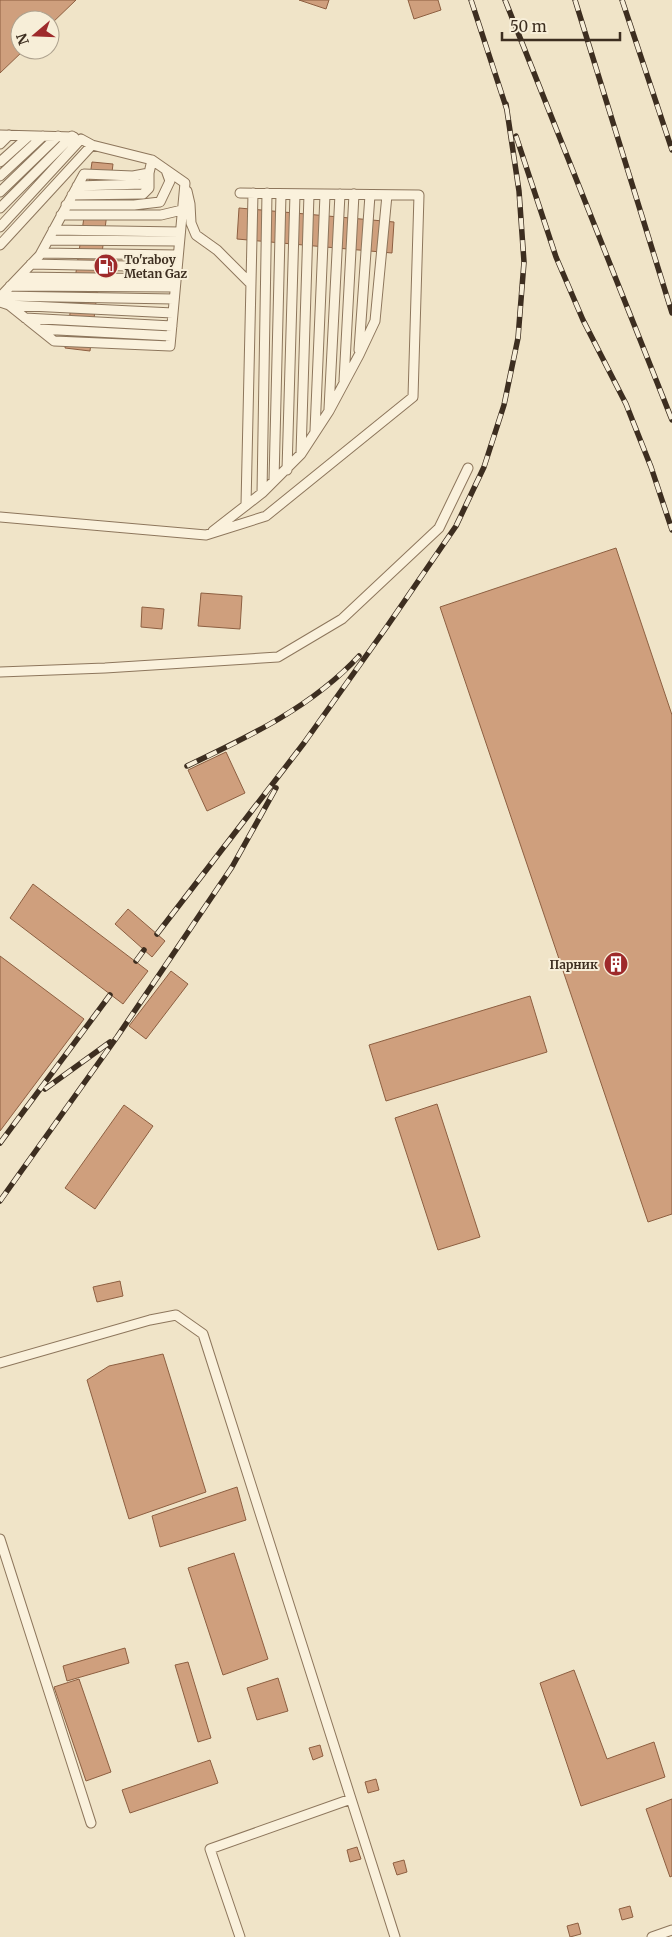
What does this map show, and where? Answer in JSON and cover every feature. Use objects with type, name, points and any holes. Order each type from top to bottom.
[{"type":"lane","points":[[0,144],[5,135],[58,136],[77,138],[92,145],[152,160],[185,183],[190,204],[191,223],[196,234],[218,250],[251,284]]},
{"type":"lane","points":[[0,162],[29,136]]},
{"type":"lane","points":[[0,176],[43,136]]},
{"type":"lane","points":[[0,192],[58,136]]},
{"type":"lane","points":[[0,208],[77,138]]},
{"type":"lane","points":[[0,227],[77,138]]},
{"type":"lane","points":[[0,246],[92,145]]},
{"type":"lane","points":[[72,195],[143,194],[149,188],[149,173],[152,160]]},
{"type":"lane","points":[[66,205],[134,205],[160,202],[170,181],[166,170]]},
{"type":"lane","points":[[0,297],[41,253],[84,174],[133,176],[149,173]]},
{"type":"lane","points":[[4,304],[54,340],[170,346],[185,183]]},
{"type":"lane","points":[[0,516],[206,535],[266,516],[413,397],[419,195],[240,193]]},
{"type":"lane","points":[[246,505],[253,193]]},
{"type":"lane","points":[[262,493],[267,193]]},
{"type":"lane","points":[[274,481],[281,194]]},
{"type":"lane","points":[[287,470],[295,194]]},
{"type":"lane","points":[[301,454],[309,194]]},
{"type":"lane","points":[[328,411],[340,194]]},
{"type":"lane","points":[[344,384],[354,194]]},
{"type":"lane","points":[[315,432],[325,195]]},
{"type":"lane","points":[[359,355],[370,195]]},
{"type":"lane","points":[[206,535],[262,493],[287,470],[301,454],[344,384],[375,321],[387,195]]},
{"type":"lane","points":[[61,216],[161,215],[182,210]]},
{"type":"lane","points":[[53,230],[180,236]]},
{"type":"lane","points":[[48,240],[180,236]]},
{"type":"lane","points":[[41,253],[178,255]]},
{"type":"lane","points":[[31,264],[177,268]]},
{"type":"lane","points":[[19,277],[176,283]]},
{"type":"lane","points":[[10,286],[176,283]]},
{"type":"lane","points":[[0,297],[174,299]]},
{"type":"lane","points":[[4,304],[173,312]]},
{"type":"lane","points":[[25,318],[171,331]]},
{"type":"lane","points":[[0,672],[151,666],[278,657],[342,620],[440,528],[468,468]]},
{"type":"lane","points":[[0,1363],[176,1314],[203,1334],[394,1937]]},
{"type":"lane","points":[[0,1539],[91,1823]]},
{"type":"lane","points":[[240,1937],[210,1849],[351,1800]]},
{"type":"lane","points":[[652,1937],[672,1930]]},
{"type":"building","points":[[0,0],[76,0],[60,15],[60,10],[10,10],[10,60],[14,60],[0,73]]},
{"type":"building","points":[[299,0],[329,0],[326,9]]},
{"type":"building","points":[[408,0],[438,0],[441,10],[414,19]]},
{"type":"building","points":[[92,162],[113,164],[90,351],[65,348]]},
{"type":"building","points":[[239,208],[394,222],[392,253],[237,239]]},
{"type":"building","name":"Парник","points":[[616,548],[672,715],[672,1214],[648,1222],[440,607]]},
{"type":"building","points":[[201,593],[242,596],[240,629],[198,626]]},
{"type":"building","points":[[142,607],[164,609],[162,629],[141,627]]},
{"type":"building","points":[[226,752],[245,793],[207,811],[188,770]]},
{"type":"building","points":[[33,884],[148,971],[123,1004],[10,918]]},
{"type":"building","points":[[128,909],[165,941],[152,957],[115,924]]},
{"type":"building","points":[[0,956],[84,1019],[0,1131]]},
{"type":"building","points":[[171,971],[188,984],[146,1039],[129,1026]]},
{"type":"building","points":[[530,996],[547,1052],[386,1101],[369,1045]]},
{"type":"building","points":[[437,1104],[480,1237],[438,1250],[395,1118]]},
{"type":"building","points":[[124,1105],[153,1126],[95,1209],[65,1188]]},
{"type":"building","points":[[120,1281],[123,1296],[97,1302],[93,1287]]},
{"type":"building","points":[[163,1354],[206,1492],[129,1519],[87,1380],[109,1366]]},
{"type":"building","points":[[237,1487],[246,1520],[160,1547],[152,1516]]},
{"type":"building","points":[[234,1553],[268,1659],[223,1675],[188,1568]]},
{"type":"building","points":[[125,1648],[129,1663],[67,1681],[63,1666]]},
{"type":"building","points":[[188,1662],[211,1738],[198,1742],[175,1665]]},
{"type":"building","points":[[574,1670],[607,1759],[654,1742],[665,1777],[581,1806],[540,1683]]},
{"type":"building","points":[[278,1678],[288,1711],[257,1720],[247,1688]]},
{"type":"building","points":[[79,1679],[111,1772],[86,1781],[54,1687]]},
{"type":"building","points":[[320,1745],[323,1756],[313,1760],[309,1748]]},
{"type":"building","points":[[210,1760],[218,1783],[130,1813],[122,1790]]},
{"type":"building","points":[[376,1779],[379,1790],[368,1793],[365,1782]]},
{"type":"building","points":[[672,1799],[672,1876],[670,1877],[646,1809]]},
{"type":"building","points":[[357,1847],[361,1859],[350,1862],[347,1850]]},
{"type":"building","points":[[404,1860],[407,1872],[397,1875],[393,1863]]},
{"type":"building","points":[[630,1906],[633,1917],[622,1920],[619,1909]]},
{"type":"building","points":[[578,1923],[581,1934],[570,1937],[567,1926]]},
{"type":"railway","points":[[471,0],[507,110]]},
{"type":"railway","points":[[505,0],[672,420]]},
{"type":"railway","points":[[575,0],[672,313]]},
{"type":"railway","points":[[622,0],[672,150]]},
{"type":"railway","points":[[157,934],[304,743],[388,625],[456,526],[484,467],[504,405],[518,338],[524,262],[519,191],[506,104]]},
{"type":"railway","points":[[516,136],[556,257],[583,320],[626,404],[651,467],[672,530]]},
{"type":"railway","points":[[187,766],[256,732],[300,706],[321,691],[359,656]]},
{"type":"railway","points":[[0,1201],[117,1037],[232,867],[276,788]]},
{"type":"railway","points":[[136,961],[144,950]]},
{"type":"railway","points":[[0,1143],[110,995]]},
{"type":"railway","points":[[45,1089],[110,1042]]},
{"type":"place","name":"To'raboy Metan Gaz","points":[[106,266]]},
{"type":"place","name":"Парник","points":[[616,964]]}]
